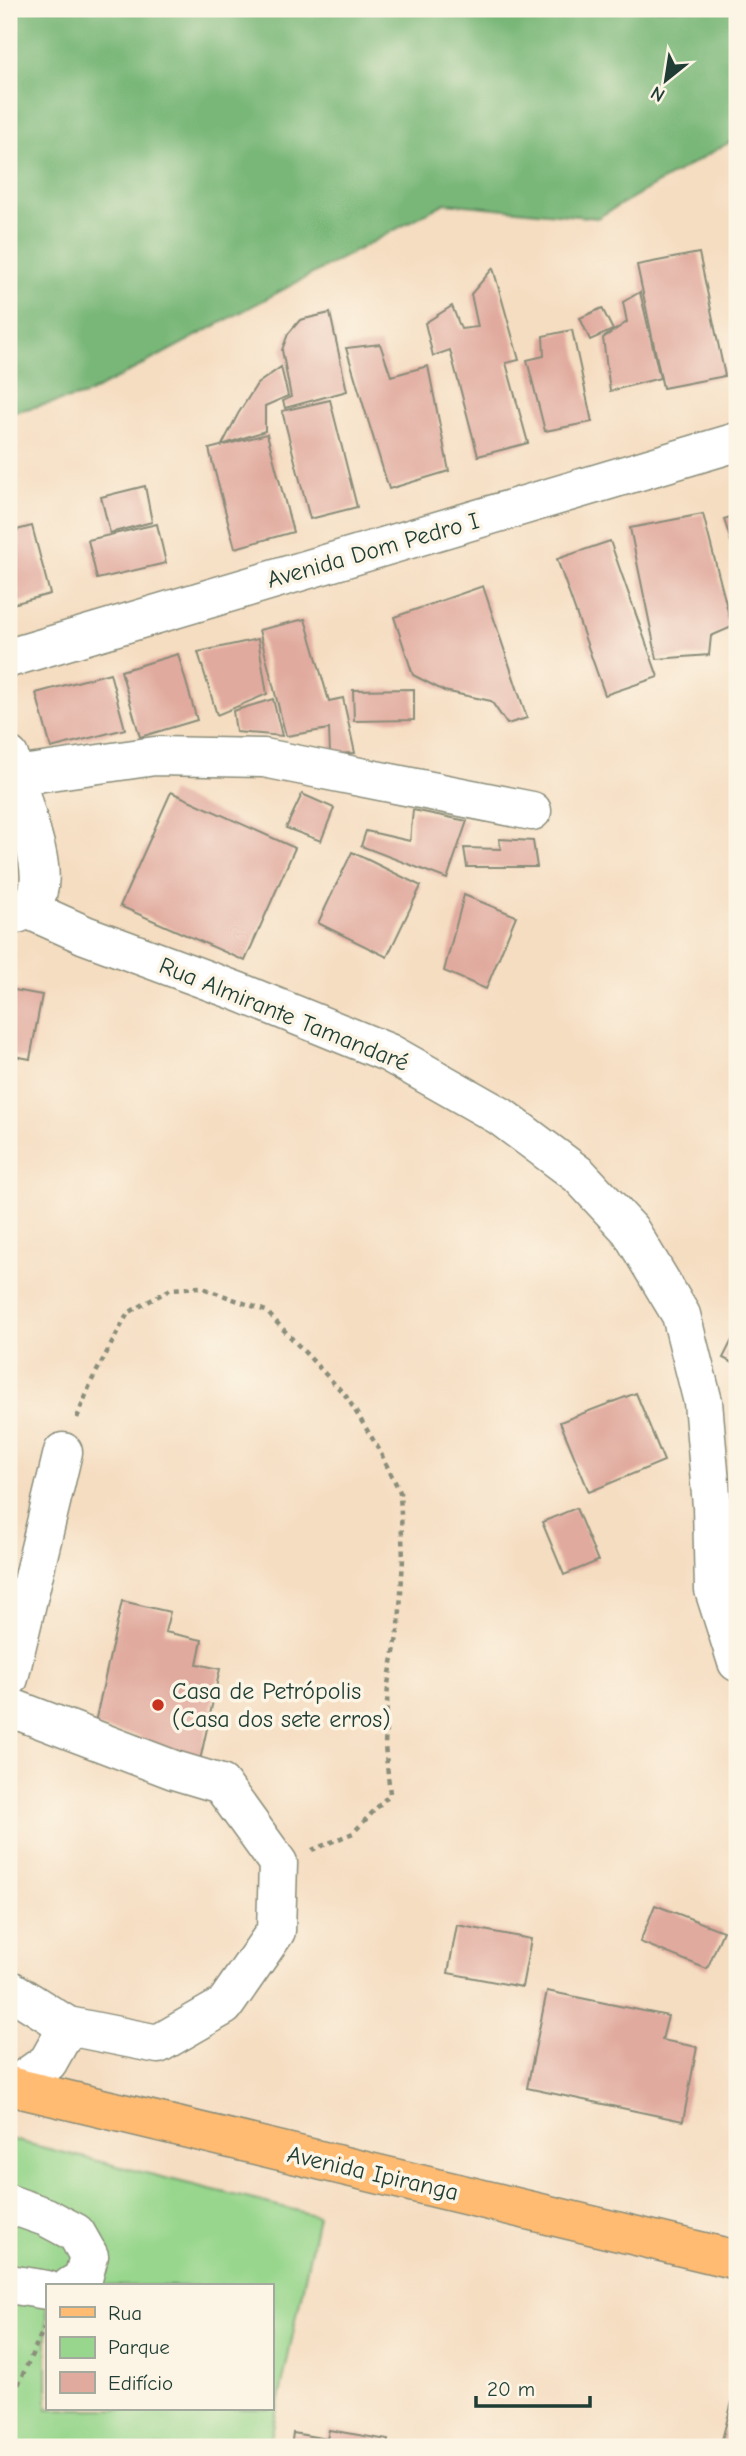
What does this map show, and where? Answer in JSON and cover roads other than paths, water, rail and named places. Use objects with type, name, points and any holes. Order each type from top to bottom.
[{"type":"main road","name":"Avenida Ipiranga","points":[[11,2087],[737,2260]]},
{"type":"street","name":"Avenida Dom Pedro I","points":[[9,658],[737,442]]},
{"type":"street","points":[[18,913],[34,902],[40,884],[40,861],[12,766],[155,756],[264,758],[532,811]]},
{"type":"street","name":"Rua Almirante Tamandaré","points":[[18,913],[239,992],[389,1053],[500,1116],[579,1175],[630,1230],[681,1315],[703,1402],[712,1506],[714,1590],[737,1662]]},
{"type":"street","points":[[9,1678],[63,1452]]},
{"type":"street","points":[[9,1707],[174,1770],[222,1784],[278,1863],[276,1931],[223,2006],[158,2044],[68,2026],[9,1989]]},
{"type":"street","points":[[11,2087],[48,2062],[68,2026]]},
{"type":"street","points":[[9,2204],[46,2217],[76,2233],[89,2256],[83,2279],[74,2284]]},
{"type":"street","points":[[9,2284],[46,2290]]},
{"type":"place","name":"Casa de Petrópolis (Casa dos sete erros)","points":[[158,1705]]}]
